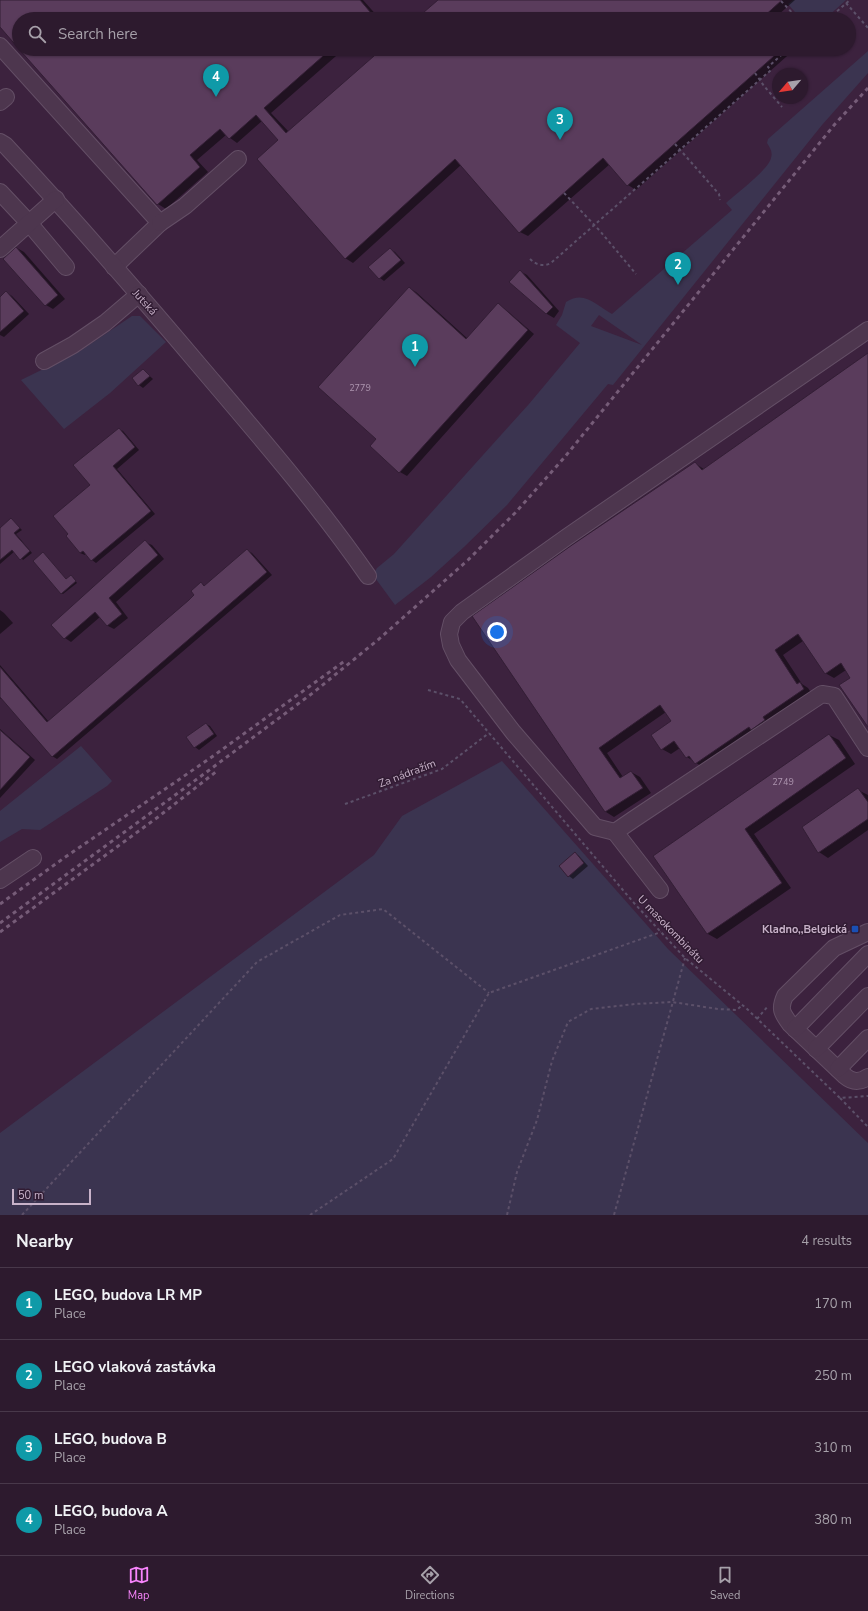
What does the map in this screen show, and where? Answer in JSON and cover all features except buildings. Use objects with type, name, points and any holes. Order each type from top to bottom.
[{"type":"lane","points":[[0,46],[160,223]]},
{"type":"lane","name":"Jutská","points":[[0,142],[5,145],[56,199],[295,472],[361,556],[368,576]]},
{"type":"lane","points":[[114,267],[160,223],[185,206],[238,160]]},
{"type":"lane","points":[[0,192],[29,223],[66,267]]},
{"type":"lane","points":[[0,249],[56,199]]},
{"type":"lane","points":[[44,361],[73,345],[105,323],[139,294]]},
{"type":"lane","points":[[660,890],[615,832],[595,827],[513,732],[458,660],[451,645],[449,634],[452,622],[462,612],[567,537],[868,330]]},
{"type":"lane","points":[[615,832],[822,694],[834,696],[868,748]]},
{"type":"lane","points":[[0,880],[33,858]]},
{"type":"lane","points":[[868,932],[834,948],[784,996],[781,1004],[783,1014],[795,1029],[851,1081],[858,1082],[868,1077]]},
{"type":"lane","points":[[795,1029],[866,956],[846,942]]},
{"type":"lane","points":[[816,1049],[868,996]]},
{"type":"lane","points":[[838,1069],[868,1038]]},
{"type":"path","points":[[836,12],[850,0]]},
{"type":"path","points":[[781,1],[791,12]]},
{"type":"path","points":[[846,3],[854,12]]},
{"type":"path","points":[[856,14],[868,28]]},
{"type":"path","points":[[530,259],[534,263],[549,265],[771,70],[768,67],[780,56]]},
{"type":"path","points":[[755,73],[759,80],[782,107]]},
{"type":"path","points":[[675,144],[719,194],[720,200]]},
{"type":"path","points":[[564,193],[636,274]]},
{"type":"path","name":"U masokombinátu","points":[[428,690],[460,699],[634,903],[685,958],[742,1005],[840,1098],[868,1127]]},
{"type":"path","name":"Za nádražím","points":[[346,804],[442,769],[490,733]]},
{"type":"path","points":[[22,1215],[257,962],[340,915],[383,909],[489,993]]},
{"type":"path","points":[[310,1215],[393,1159],[489,993],[661,932]]},
{"type":"path","points":[[614,1215],[685,958]]},
{"type":"path","points":[[507,1215],[517,1172],[537,1120],[552,1061],[568,1022],[591,1010],[635,1004],[672,1002],[718,1009],[737,1010],[742,1005]]},
{"type":"path","points":[[840,1098],[868,1096]]},
{"type":"shaded area","points":[[793,0],[846,0],[833,12],[795,12],[788,4]]},
{"type":"shaded area","points":[[868,51],[868,73],[822,125],[613,385],[608,384],[507,505],[431,577],[395,605],[373,575],[377,568],[394,554],[529,404],[580,343],[556,325],[562,315],[566,302],[573,299],[584,298],[590,300],[612,314],[732,210],[726,203],[759,175],[769,163],[772,154],[767,143],[768,139]],"holes":[[[599,315],[642,345],[591,326]]]},
{"type":"shaded area","points":[[132,316],[140,316],[166,342],[110,393],[64,429],[21,380],[80,351]]},
{"type":"shaded area","points":[[81,746],[112,781],[107,786],[40,830],[22,829],[0,842],[0,811]]},
{"type":"shaded area","points":[[502,761],[668,949],[868,1143],[868,1215],[0,1215],[0,1133],[374,855],[402,816]]},
{"type":"railway","points":[[0,923],[314,692],[379,639],[468,560],[515,513],[564,458],[835,124],[868,88]]},
{"type":"railway","points":[[0,904],[64,858],[209,759],[346,660]]},
{"type":"railway","points":[[0,932],[158,817],[217,771]]},
{"type":"place","name":"LEGO, budova A","points":[[216,97]]},
{"type":"place","name":"LEGO, budova B","points":[[560,140]]},
{"type":"place","name":"LEGO vlaková zastávka","points":[[678,285]]},
{"type":"place","name":"LEGO, budova LR MP","points":[[415,367]]},
{"type":"place","name":"Kladno,,Belgická","points":[[855,929]]}]
